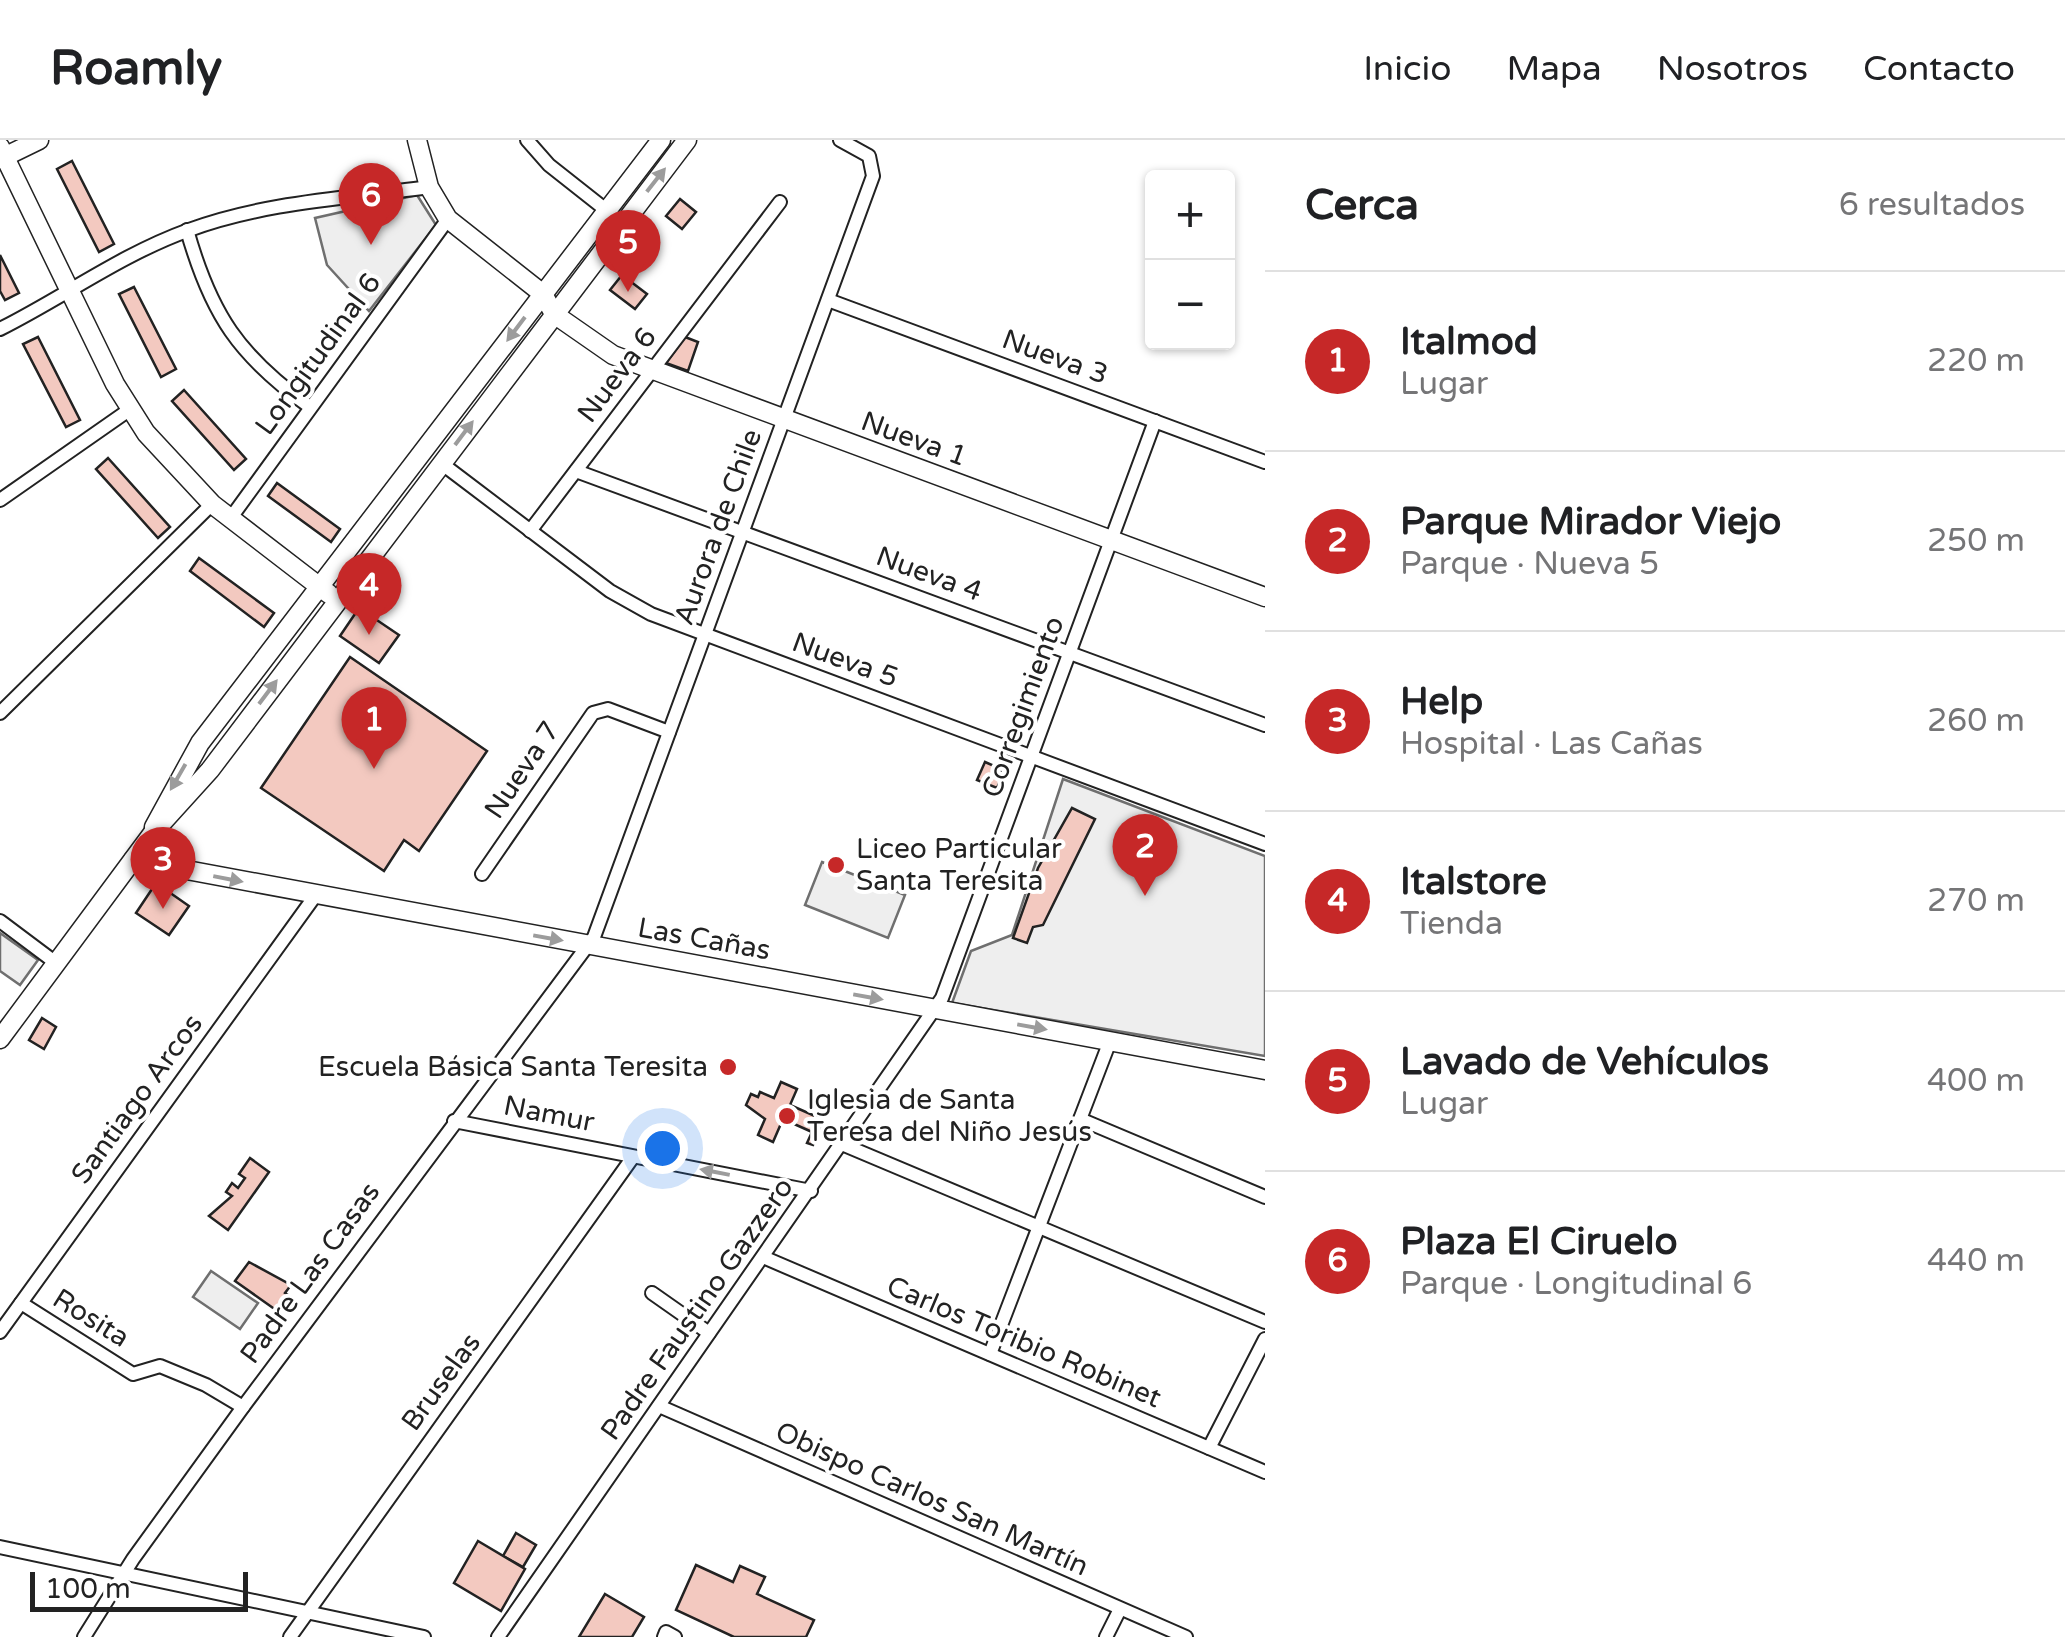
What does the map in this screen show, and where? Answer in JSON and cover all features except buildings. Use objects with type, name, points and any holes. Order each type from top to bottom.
[{"type":"street","points":[[39,140],[2,154],[130,410],[212,504],[338,600]]},
{"type":"street","points":[[417,140],[429,187],[448,219],[543,294],[554,314]]},
{"type":"street","points":[[527,140],[541,158],[606,210]]},
{"type":"street","points":[[152,834],[192,754],[660,140]]},
{"type":"street","points":[[0,1039],[132,860],[193,792],[687,140]]},
{"type":"street","name":"Aurora de Chile","points":[[586,945],[594,937],[874,171],[865,152],[840,140]]},
{"type":"street","points":[[0,329],[86,276],[187,230],[244,214],[429,187]]},
{"type":"street","name":"Nueva 6","points":[[530,531],[780,202]]},
{"type":"street","name":"Longitudinal 6","points":[[230,519],[448,219]]},
{"type":"street","points":[[187,230],[202,285],[232,339],[266,376],[310,408]]},
{"type":"street","name":"Nueva 3","points":[[828,300],[1265,462]]},
{"type":"street","name":"Nueva 1","points":[[554,314],[600,348],[651,372],[1265,597]]},
{"type":"street","points":[[0,500],[130,410]]},
{"type":"street","name":"Corregimiento","points":[[936,1010],[1155,421]]},
{"type":"street","name":"Nueva 5","points":[[441,463],[624,600],[705,635],[1265,844]]},
{"type":"street","name":"Nueva 4","points":[[576,470],[1265,724]]},
{"type":"street","points":[[0,712],[212,504]]},
{"type":"street","name":"Nueva 7","points":[[482,874],[592,712],[608,710],[669,732]]},
{"type":"street","name":"Las Cañas","points":[[132,860],[1265,1070]]},
{"type":"street","name":"Santiago Arcos","points":[[0,1332],[315,896]]},
{"type":"street","points":[[0,922],[56,963]]},
{"type":"street","name":"Padre Las Casas","points":[[84,1637],[124,1572],[242,1407],[586,945]]},
{"type":"street","name":"Padre Faustino Gazzero","points":[[498,1637],[936,1010]]},
{"type":"street","points":[[990,1354],[1110,1041]]},
{"type":"street","points":[[1080,1119],[1265,1197]]},
{"type":"street","name":"Namur","points":[[454,1121],[811,1191]]},
{"type":"street","points":[[844,1146],[1265,1322]]},
{"type":"street","name":"Bruselas","points":[[290,1637],[634,1157]]},
{"type":"street","name":"Carlos Toribio Robinet","points":[[763,1257],[1265,1472]]},
{"type":"street","points":[[652,1293],[709,1333]]},
{"type":"street","name":"Rosita","points":[[21,1303],[133,1374],[157,1365],[206,1384],[242,1407]]},
{"type":"street","points":[[1209,1448],[1265,1339]]},
{"type":"street","name":"Obispo Carlos San Martín","points":[[659,1406],[1186,1637]]},
{"type":"street","points":[[0,1547],[424,1637]]},
{"type":"street","points":[[1106,1637],[1120,1609]]},
{"type":"shaded area","points":[[417,195],[436,225],[369,311],[327,265],[315,218]]},
{"type":"shaded area","points":[[1063,779],[1265,856],[1265,1056],[952,1003],[971,951],[1012,935]]},
{"type":"shaded area","points":[[822,862],[905,895],[888,938],[805,905]]},
{"type":"shaded area","points":[[0,933],[38,960],[20,985],[0,971]]},
{"type":"shaded area","points":[[211,1271],[258,1303],[240,1329],[193,1297]]},
{"type":"place","name":"Plaza El Ciruelo","points":[[371,245]]},
{"type":"place","name":"Lavado de Vehículos","points":[[628,292]]},
{"type":"place","name":"Italstore","points":[[369,635]]},
{"type":"place","name":"Italmod","points":[[374,769]]},
{"type":"place","name":"Liceo Particular Santa Teresita","points":[[836,865]]},
{"type":"place","name":"Parque Mirador Viejo","points":[[1145,896]]},
{"type":"place","name":"Help","points":[[163,909]]},
{"type":"place","name":"Escuela Básica Santa Teresita","points":[[728,1067]]},
{"type":"place","name":"Iglesia de Santa Teresa del Niño Jesús","points":[[787,1116]]}]
